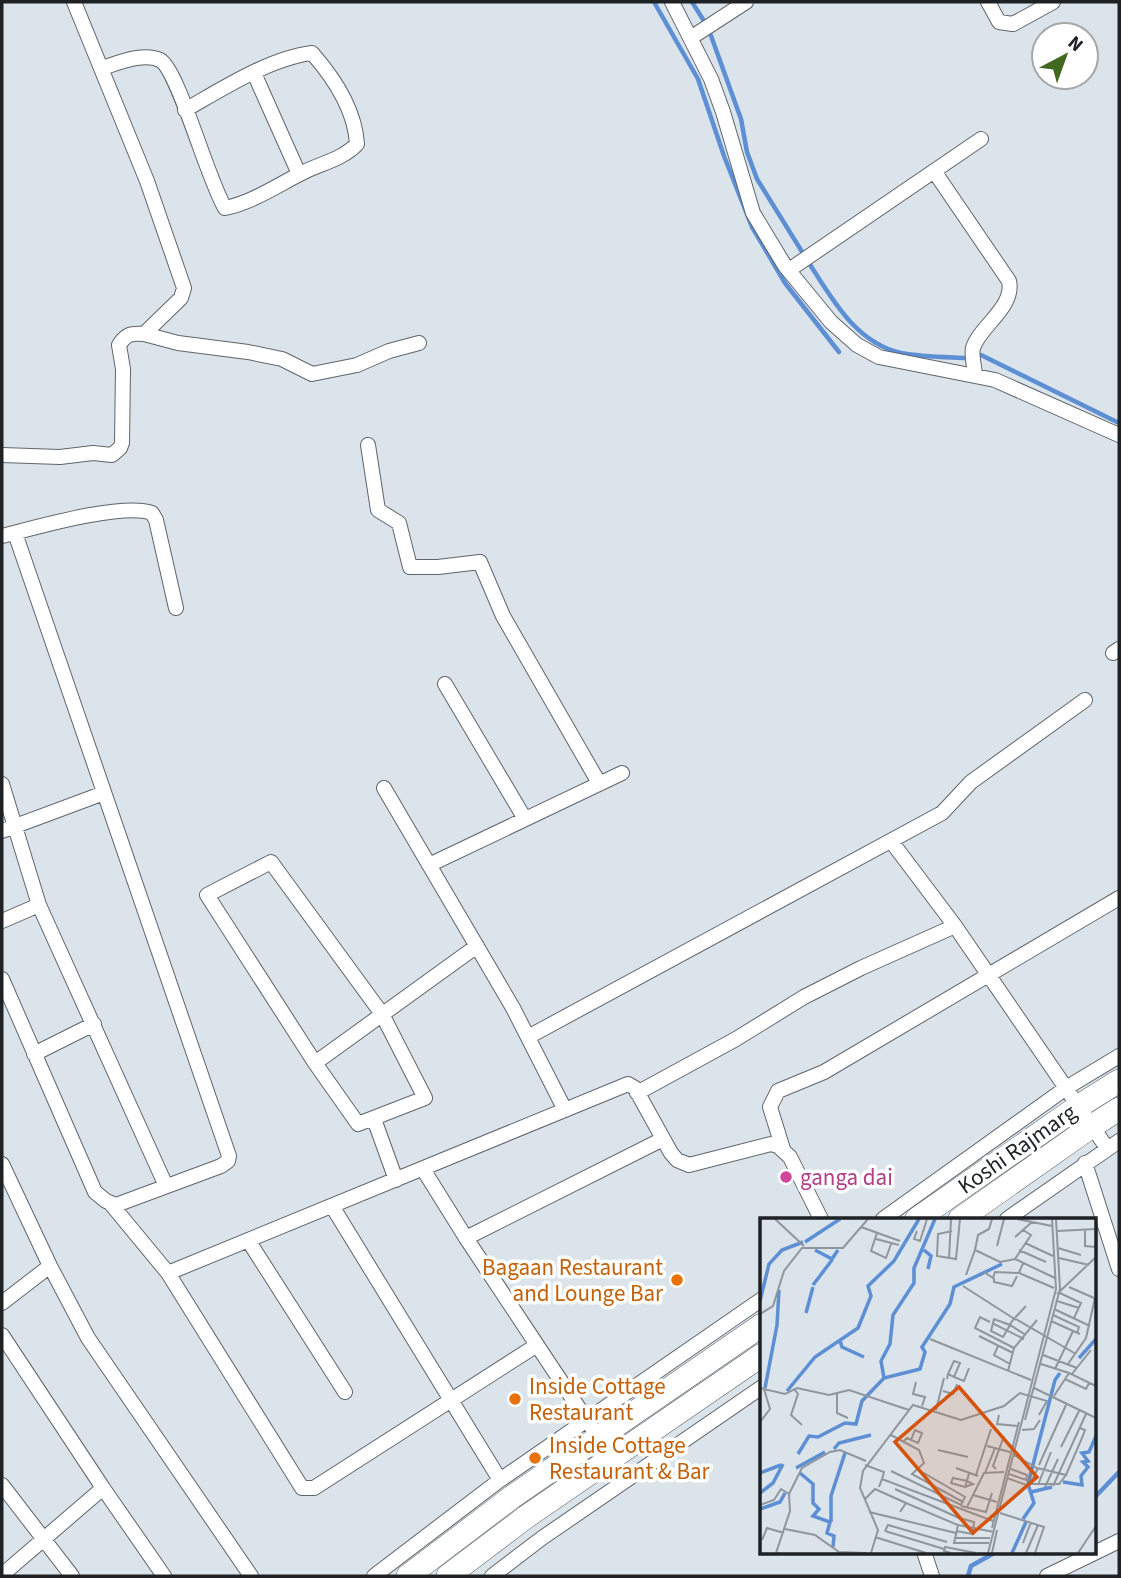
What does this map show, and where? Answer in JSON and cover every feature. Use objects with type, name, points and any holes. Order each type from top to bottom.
[{"type":"main road","name":"Koshi Rajmarg","points":[[918,1218],[1072,1097],[1119,1081]]},
{"type":"main road","name":"Koshi Rajmarg","points":[[961,1218],[1119,1109]]},
{"type":"main road","points":[[408,1576],[512,1497],[592,1429],[760,1326]]},
{"type":"main road","points":[[448,1576],[526,1517],[760,1356]]},
{"type":"street","points":[[74,2],[148,181],[184,288],[181,298],[144,334]]},
{"type":"street","points":[[672,2],[692,37],[723,112],[753,213],[789,270],[831,322],[857,345],[879,357],[995,380],[1119,435]]},
{"type":"street","points":[[692,37],[746,2]]},
{"type":"street","points":[[988,2],[999,22],[1013,24],[1053,2]]},
{"type":"street","points":[[102,68],[151,57],[162,61],[172,72],[185,110],[209,177],[225,208],[240,205],[349,152],[357,144],[356,130],[346,104],[312,53],[254,73],[185,110]]},
{"type":"street","points":[[254,73],[299,174]]},
{"type":"street","points":[[789,270],[981,139]]},
{"type":"street","points":[[934,171],[1009,281],[1006,300],[973,348],[975,376]]},
{"type":"street","points":[[2,455],[61,457],[116,453],[122,443],[123,369],[119,345],[125,336],[133,333],[178,343],[282,359],[312,374],[357,365],[388,351],[419,343]]},
{"type":"street","points":[[368,445],[378,510],[399,523],[410,566],[438,567],[480,562],[503,615],[599,783]]},
{"type":"street","points":[[111,1204],[116,1205],[221,1166],[228,1161],[229,1156],[104,793],[8,534],[102,513],[133,509],[152,513],[156,520],[176,608]]},
{"type":"street","points":[[445,684],[525,819]]},
{"type":"street","points":[[528,1037],[942,813],[971,782],[1085,700]]},
{"type":"street","points":[[429,865],[621,774]]},
{"type":"street","points":[[2,785],[8,828],[39,905],[166,1186]]},
{"type":"street","points":[[384,788],[477,946],[565,1110]]},
{"type":"street","points":[[8,828],[104,793]]},
{"type":"street","points":[[891,841],[955,926],[1092,1126],[1113,1144],[1008,1218]]},
{"type":"street","points":[[271,863],[382,1014],[425,1098],[358,1124],[315,1063],[207,895],[271,863]]},
{"type":"street","points":[[820,1218],[790,1157],[783,1149],[770,1107],[778,1091],[824,1072],[1119,898]]},
{"type":"street","points":[[2,921],[39,905]]},
{"type":"street","points":[[637,1093],[736,1040],[804,997],[955,926]]},
{"type":"street","points":[[315,1063],[477,946]]},
{"type":"street","points":[[2,979],[96,1192],[111,1204],[168,1273],[302,1489],[314,1488],[537,1345]]},
{"type":"street","points":[[34,1054],[94,1024]]},
{"type":"street","points":[[885,1218],[1072,1097],[1119,1056]]},
{"type":"street","points":[[168,1273],[625,1085],[632,1086],[637,1093],[677,1160],[689,1164],[771,1144],[783,1149]]},
{"type":"street","points":[[374,1119],[396,1180]]},
{"type":"street","points":[[466,1238],[663,1139]]},
{"type":"street","points":[[1086,1163],[1119,1269]]},
{"type":"street","points":[[2,1164],[50,1266],[88,1338],[251,1576]]},
{"type":"street","points":[[423,1169],[592,1429]]},
{"type":"street","points":[[332,1206],[500,1480]]},
{"type":"street","points":[[248,1240],[345,1392]]},
{"type":"street","points":[[2,1303],[50,1266]]},
{"type":"street","points":[[374,1576],[500,1480],[592,1429],[760,1301]]},
{"type":"street","points":[[2,1335],[164,1576]]},
{"type":"street","points":[[492,1576],[542,1538],[760,1388]]},
{"type":"street","points":[[2,1485],[72,1576]]},
{"type":"street","points":[[2,1575],[103,1488]]},
{"type":"street","points":[[1096,1552],[1119,1541]]},
{"type":"street","points":[[924,1554],[932,1576]]},
{"type":"street","points":[[1047,1576],[1092,1554]]},
{"type":"waterway","points":[[654,2],[698,79],[752,227],[785,283],[839,352]]},
{"type":"waterway","points":[[692,2],[704,21]]},
{"type":"waterway","points":[[710,33],[741,119],[747,152],[757,179],[804,255]]},
{"type":"waterway","points":[[809,263],[836,305],[858,330],[871,340],[901,353],[967,358]]},
{"type":"waterway","points":[[981,355],[1119,423]]},
{"type":"waterway","points":[[1096,1496],[1119,1472]]},
{"type":"waterway","points":[[968,1576],[971,1566],[992,1554]]},
{"type":"place","name":"ganga dai","points":[[786,1177]]},
{"type":"place","name":"Bagaan Restaurant and Lounge Bar","points":[[677,1280]]},
{"type":"place","name":"Inside Cottage Restaurant","points":[[515,1399]]},
{"type":"place","name":"Inside Cottage Restaurant & Bar","points":[[535,1458]]}]
